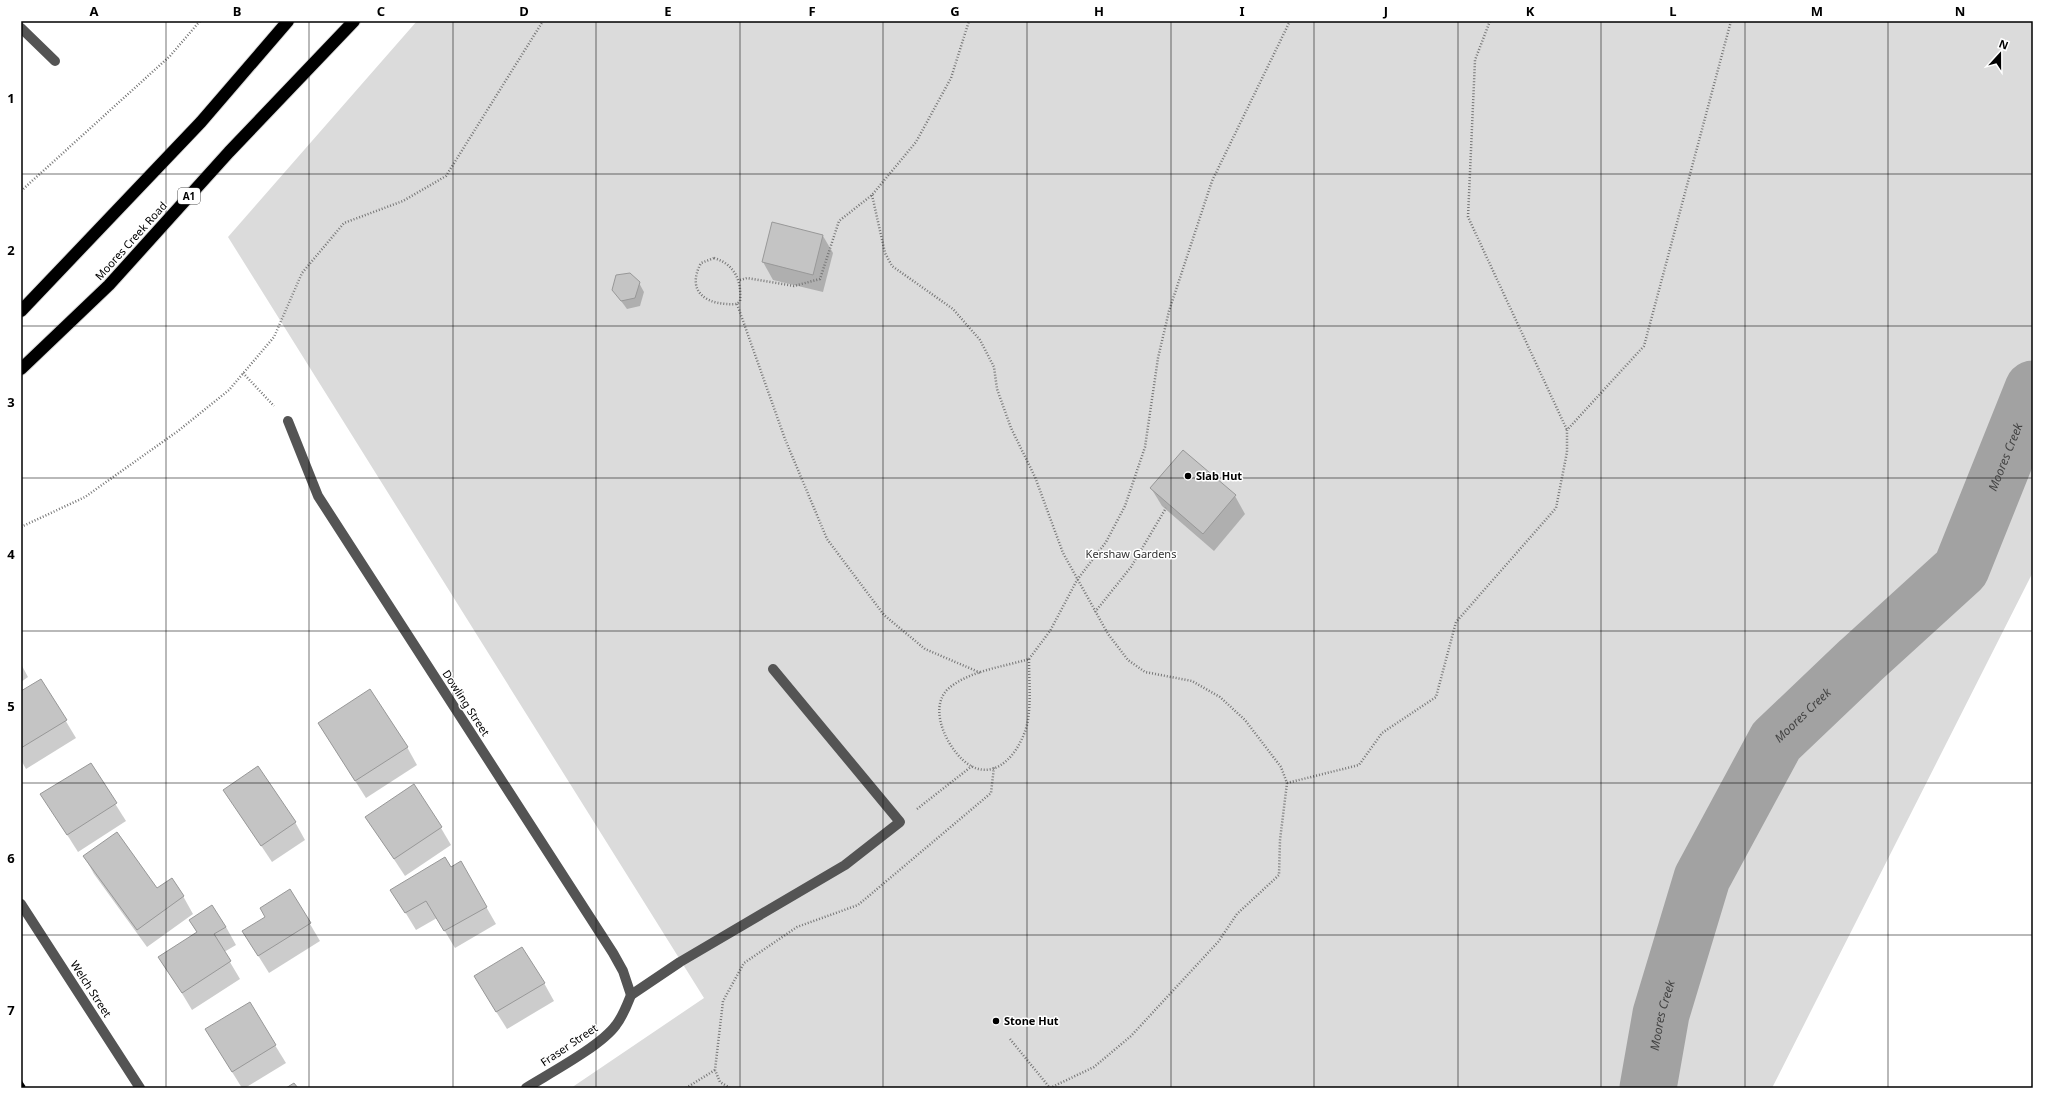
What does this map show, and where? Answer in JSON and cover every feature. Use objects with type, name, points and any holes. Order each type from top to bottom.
[{"type":"highway","points":[[21,311],[201,122],[288,21]]},
{"type":"highway","name":"Moores Creek Road","points":[[21,369],[109,285],[229,152],[354,21]]},
{"type":"street","points":[[21,28],[55,61]]},
{"type":"street","name":"Dowling Street","points":[[288,421],[318,496],[613,953],[623,971],[631,995]]},
{"type":"street","points":[[631,995],[680,962],[845,865],[900,822],[773,669]]},
{"type":"street","name":"Welch Street","points":[[21,904],[140,1088]]},
{"type":"street","name":"Fraser Street","points":[[526,1088],[601,1040],[616,1026],[626,1009],[631,995]]},
{"type":"path","points":[[21,191],[170,56],[200,21]]},
{"type":"path","points":[[21,527],[85,497],[178,431],[229,390],[274,337],[302,273],[344,222],[403,201],[446,176],[543,21]]},
{"type":"path","points":[[740,280],[754,279],[794,286],[820,279],[839,220],[872,195],[916,142],[948,84],[969,21]]},
{"type":"path","points":[[1029,659],[967,677],[946,691],[941,701],[940,722],[946,737],[962,758],[972,766],[982,769],[994,767],[1007,762],[1016,751],[1023,738],[1028,719],[1029,659],[1050,631],[1077,580],[1106,542],[1125,506],[1145,447],[1158,358],[1169,311],[1212,181],[1290,21]]},
{"type":"path","points":[[1287,783],[1359,765],[1382,732],[1436,697],[1456,622],[1556,508],[1567,452],[1566,430],[1468,217],[1475,60],[1490,21]]},
{"type":"path","points":[[1566,430],[1644,346],[1730,21]]},
{"type":"path","points":[[872,195],[885,253],[892,266],[953,309],[980,340],[994,367],[997,389],[1011,428],[1035,477],[1063,553],[1108,634],[1128,660],[1145,672],[1192,681],[1220,697],[1245,720],[1266,746],[1281,767],[1287,783],[1280,840],[1279,875],[1237,914],[1218,942],[1131,1036],[1094,1067],[1050,1088],[1010,1039]]},
{"type":"path","points":[[714,258],[725,261],[740,280],[740,301],[737,304],[718,304],[707,300],[698,291],[694,282],[696,273],[701,263],[714,258]]},
{"type":"path","points":[[737,304],[785,439],[827,539],[884,615],[925,649],[981,673]]},
{"type":"path","points":[[243,373],[288,421]]},
{"type":"path","points":[[1096,612],[1131,567],[1166,508]]},
{"type":"path","points":[[900,822],[972,766]]},
{"type":"path","points":[[730,1088],[720,1082],[715,1070],[723,1001],[744,963],[797,927],[858,905],[991,793],[994,767]]},
{"type":"path","points":[[686,1088],[715,1070]]},
{"type":"green space","name":"Kershaw Gardens","points":[[417,21],[2033,21],[2033,572],[1772,1088],[571,1088],[704,998],[228,237]]},
{"type":"building","points":[[772,222],[823,235],[813,275],[762,262]]},
{"type":"building","points":[[630,273],[640,282],[635,298],[621,301],[612,290],[616,275]]},
{"type":"building","points":[[1183,450],[1236,495],[1203,534],[1150,488]]},
{"type":"building","points":[[41,679],[67,720],[21,748],[21,691]]},
{"type":"building","points":[[370,689],[408,747],[355,781],[318,723]]},
{"type":"building","points":[[91,763],[117,803],[67,835],[40,794]]},
{"type":"building","points":[[258,766],[296,822],[261,846],[223,790]]},
{"type":"building","points":[[414,784],[442,827],[394,859],[365,817]]},
{"type":"building","points":[[117,832],[157,888],[172,878],[184,896],[137,930],[83,856]]},
{"type":"building","points":[[445,857],[451,867],[461,861],[487,907],[444,931],[426,901],[405,913],[390,890]]},
{"type":"building","points":[[290,889],[311,923],[258,956],[242,931],[265,917],[260,908]]},
{"type":"building","points":[[212,905],[226,927],[214,934],[231,961],[182,993],[158,957],[197,932],[189,920]]},
{"type":"building","points":[[522,947],[545,983],[496,1012],[474,976]]},
{"type":"building","points":[[250,1002],[276,1045],[232,1072],[205,1029]]},
{"type":"building","points":[[294,1083],[298,1088],[286,1088]]},
{"type":"waterway","name":"Moores Creek","points":[[1648,1088],[1661,1014],[1702,878],[1776,741],[1860,661],[1961,569],[2033,389]]},
{"type":"railway","points":[[21,1082],[25,1088]]},
{"type":"place","name":"Slab Hut","points":[[1188,476]]},
{"type":"place","name":"Stone Hut","points":[[996,1021]]}]
